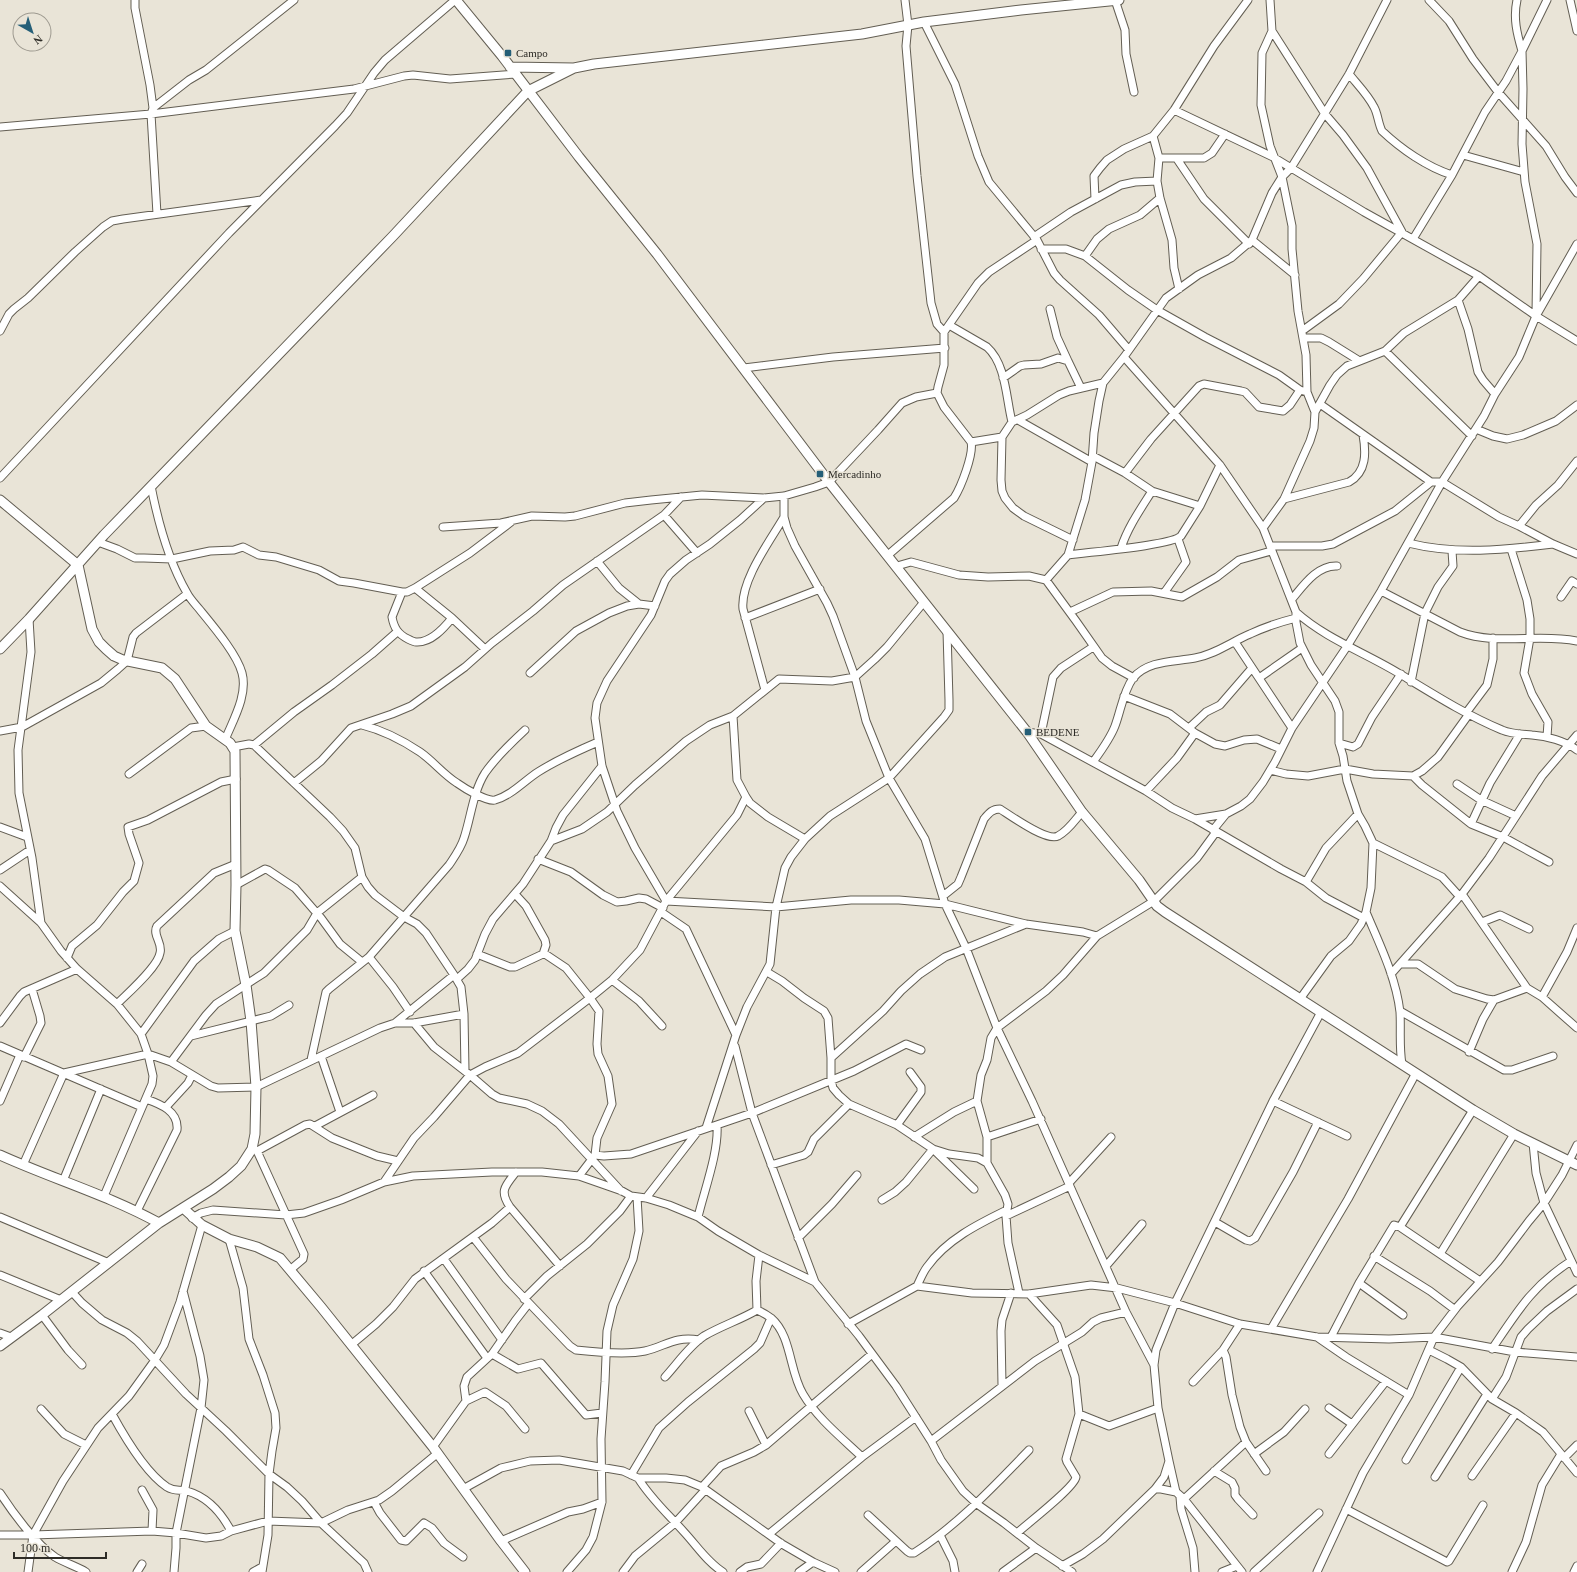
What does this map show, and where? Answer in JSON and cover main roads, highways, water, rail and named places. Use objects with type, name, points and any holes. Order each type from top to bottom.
[{"type":"place","name":"Campo","points":[[508,53]]},
{"type":"place","name":"Mercadinho","points":[[820,474]]},
{"type":"place","name":"BEDENE","points":[[1028,732]]}]
